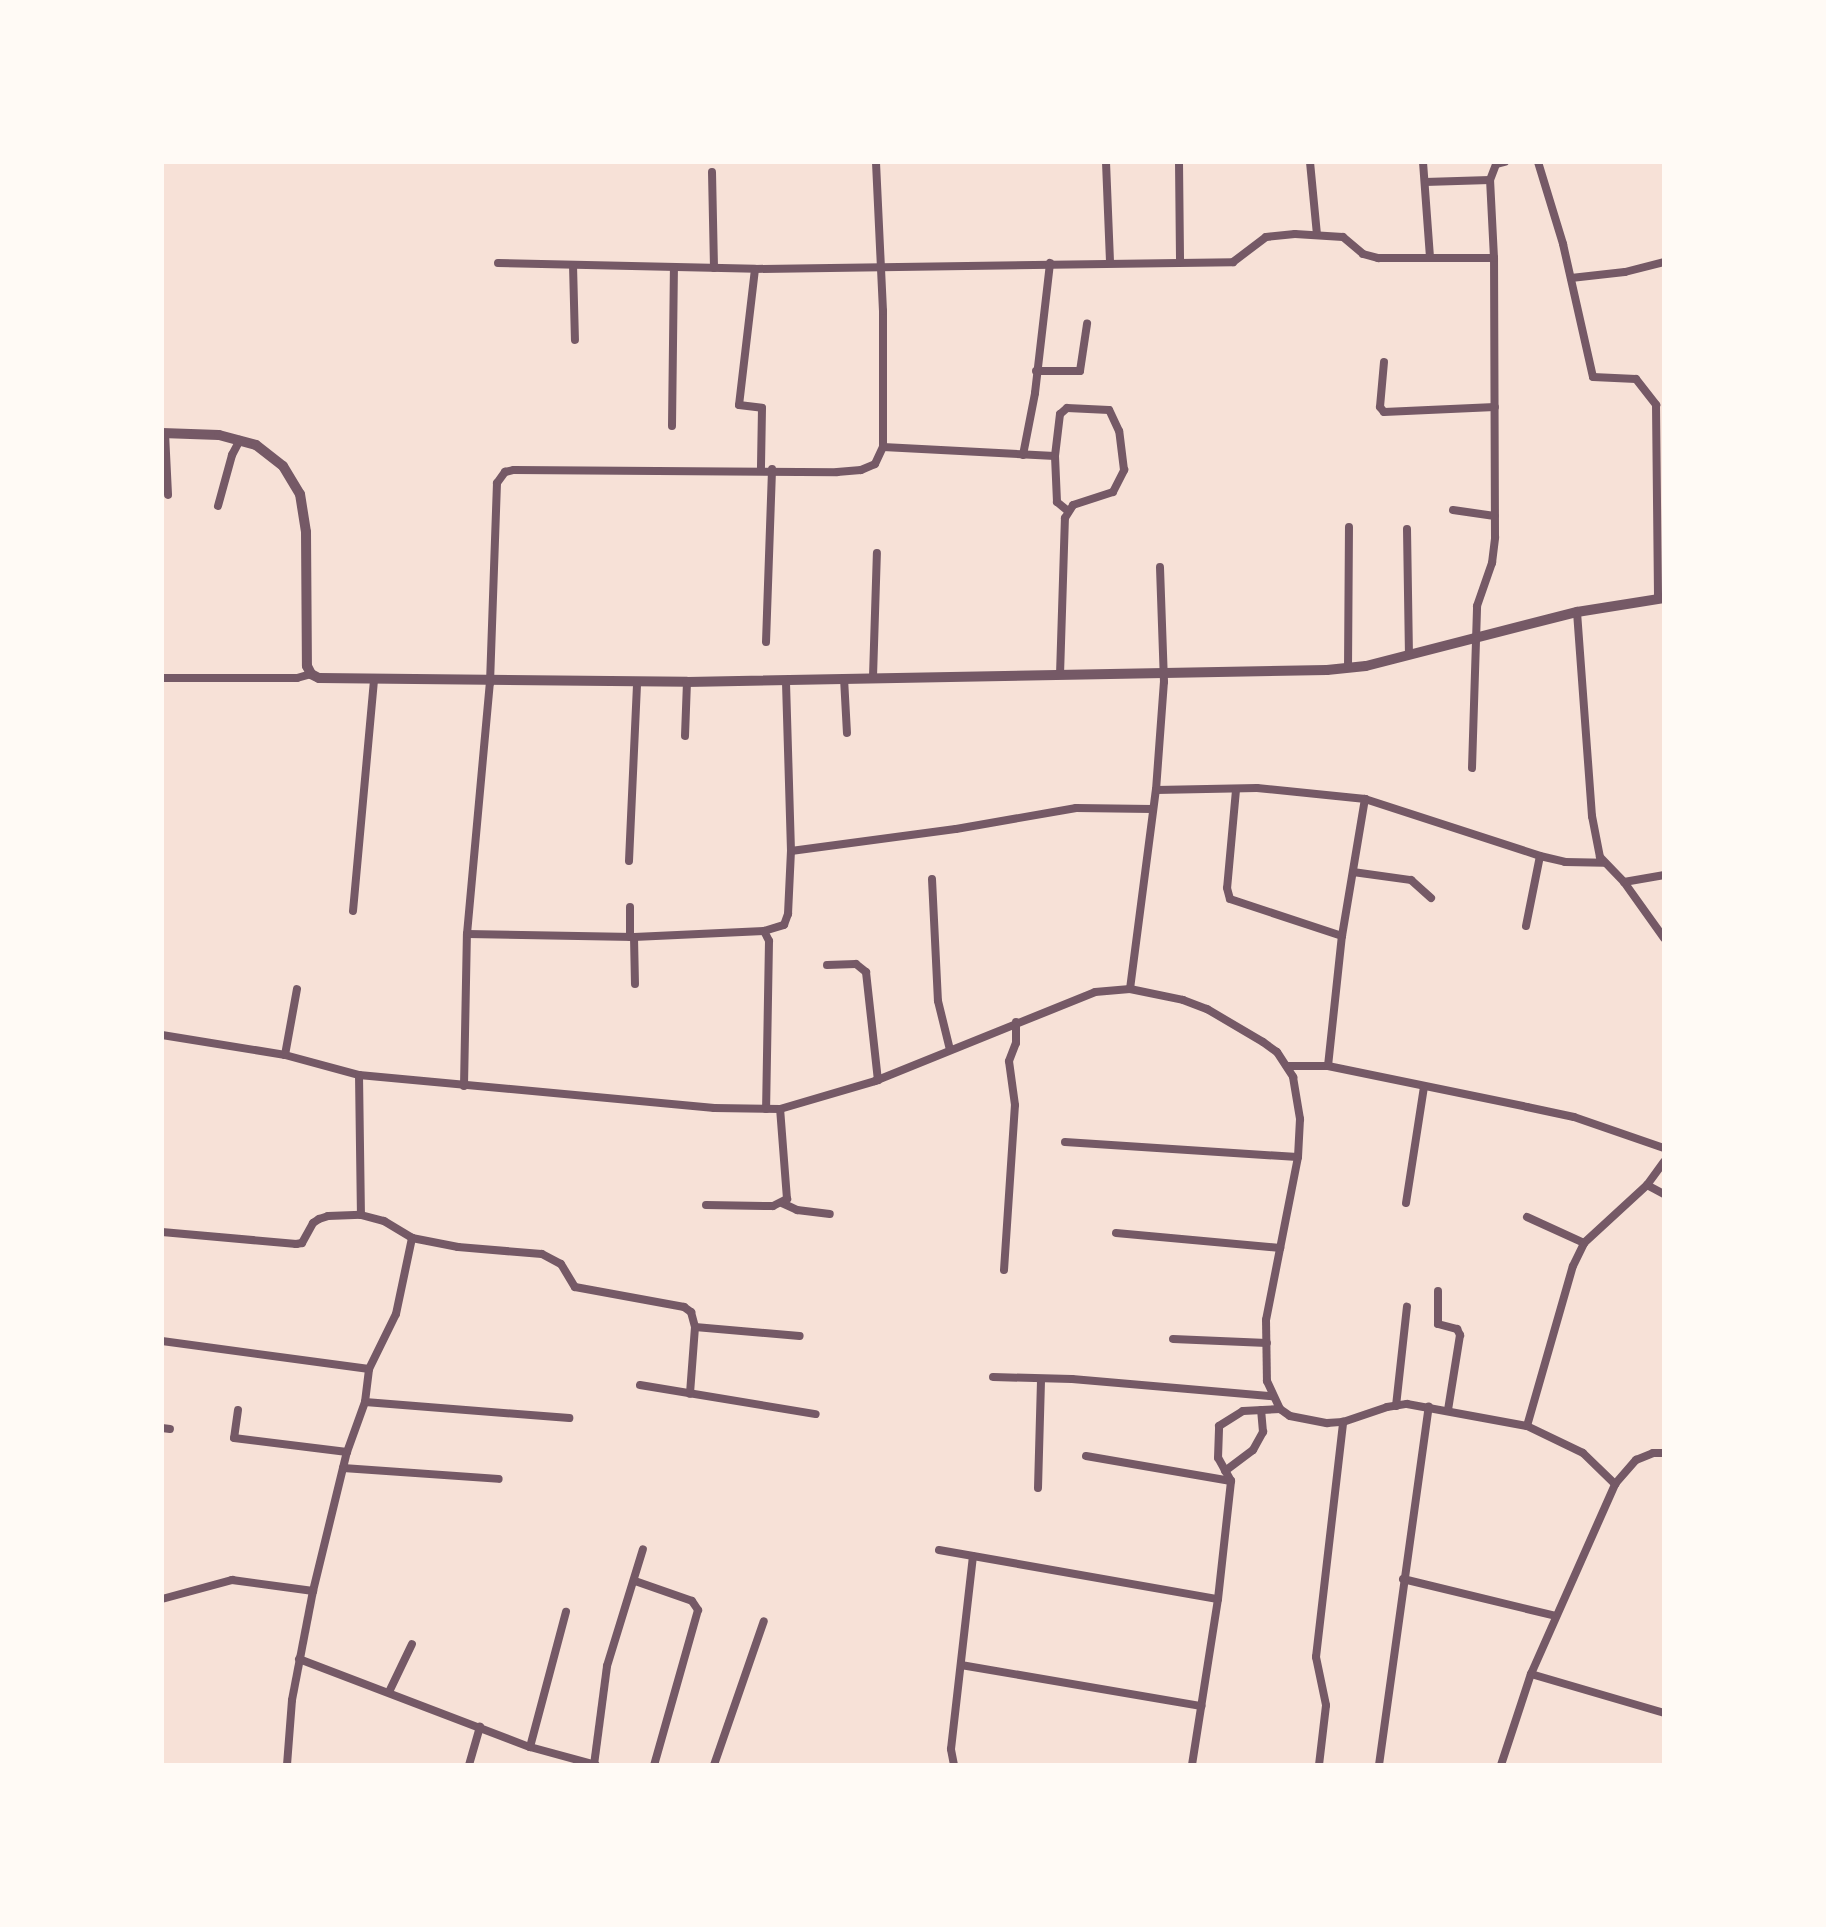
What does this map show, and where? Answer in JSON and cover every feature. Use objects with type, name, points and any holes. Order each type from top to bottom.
[{"type":"street","points":[[464,1086],[467,934],[490,683],[494,497],[500,476],[514,470],[861,470],[875,464],[883,447],[882,266],[876,162]]},
{"type":"street","points":[[1106,162],[1110,263]]},
{"type":"street","points":[[1179,162],[1180,262]]},
{"type":"street","points":[[1310,162],[1317,235]]},
{"type":"street","points":[[1423,162],[1430,258]]},
{"type":"street","points":[[1472,768],[1478,594],[1495,548],[1494,258],[1490,180],[1496,164],[1505,162]]},
{"type":"street","points":[[168,495],[164,433],[219,435],[240,440],[256,445],[283,466],[300,494],[306,532],[307,666],[311,674],[319,678],[490,683],[687,682],[1348,668],[1577,612],[1661,598],[1660,404],[1636,379],[1593,377],[1571,278],[1538,162]]},
{"type":"street","points":[[712,172],[714,268]]},
{"type":"street","points":[[1425,182],[1490,180]]},
{"type":"street","points":[[498,263],[755,269],[1233,262],[1266,237],[1317,235],[1343,237],[1370,257],[1494,258]]},
{"type":"street","points":[[1571,278],[1625,272],[1664,262]]},
{"type":"street","points":[[1023,455],[1050,263]]},
{"type":"street","points":[[573,265],[575,340]]},
{"type":"street","points":[[672,426],[674,267]]},
{"type":"street","points":[[755,269],[739,405],[762,408],[761,468]]},
{"type":"street","points":[[1036,371],[1080,371],[1087,324]]},
{"type":"street","points":[[1384,362],[1380,407],[1384,412],[1495,407]]},
{"type":"street","points":[[1060,675],[1068,511],[1073,505],[1105,497],[1122,478],[1116,418],[1104,409],[1062,409],[1055,456],[1057,502],[1068,511]]},
{"type":"street","points":[[218,506],[232,455],[240,440]]},
{"type":"street","points":[[883,447],[1055,456]]},
{"type":"street","points":[[766,642],[772,469]]},
{"type":"street","points":[[1453,510],[1495,516]]},
{"type":"street","points":[[1348,668],[1349,527]]},
{"type":"street","points":[[1407,529],[1409,655]]},
{"type":"street","points":[[873,677],[877,553]]},
{"type":"street","points":[[1130,989],[1156,790],[1164,672],[1160,567]]},
{"type":"street","points":[[1577,612],[1592,816],[1597,846],[1604,863],[1624,882],[1664,938]]},
{"type":"street","points":[[162,678],[297,678],[311,674]]},
{"type":"street","points":[[844,678],[847,733]]},
{"type":"street","points":[[353,911],[374,679]]},
{"type":"street","points":[[467,934],[632,937],[764,931],[784,925],[788,914],[791,851],[786,681]]},
{"type":"street","points":[[629,861],[637,682]]},
{"type":"street","points":[[685,736],[687,682]]},
{"type":"street","points":[[1156,790],[1297,790],[1365,799],[1540,856],[1565,862],[1604,863]]},
{"type":"street","points":[[1236,790],[1227,888],[1230,899],[1342,936]]},
{"type":"street","points":[[1328,1066],[1342,936],[1365,799]]},
{"type":"street","points":[[791,851],[898,838],[1076,808],[1152,809]]},
{"type":"street","points":[[1526,926],[1540,856]]},
{"type":"street","points":[[1353,872],[1411,880],[1431,898]]},
{"type":"street","points":[[1624,882],[1664,875]]},
{"type":"street","points":[[932,879],[938,1001],[950,1050]]},
{"type":"street","points":[[630,907],[635,984]]},
{"type":"street","points":[[764,931],[769,941],[766,1109]]},
{"type":"street","points":[[827,965],[856,964],[866,972],[878,1080]]},
{"type":"street","points":[[285,1055],[297,989]]},
{"type":"street","points":[[162,1035],[285,1055],[359,1075],[714,1108],[780,1109],[878,1080],[1095,992],[1130,989],[1164,995],[1207,1009],[1263,1042],[1288,1066],[1300,1119],[1298,1157],[1266,1320],[1267,1381],[1280,1409]]},
{"type":"street","points":[[1004,1270],[1015,1105],[1009,1061],[1016,1043],[1016,1022]]},
{"type":"street","points":[[1288,1066],[1328,1066],[1574,1117],[1664,1148]]},
{"type":"street","points":[[359,1075],[361,1215]]},
{"type":"street","points":[[1406,1203],[1424,1087]]},
{"type":"street","points":[[706,1205],[773,1206],[782,1203],[788,1195],[780,1109]]},
{"type":"street","points":[[1065,1142],[1298,1157]]},
{"type":"street","points":[[1527,1426],[1573,1266],[1584,1243],[1647,1185],[1664,1162]]},
{"type":"street","points":[[1647,1185],[1664,1194]]},
{"type":"street","points":[[782,1203],[797,1210],[830,1214]]},
{"type":"street","points":[[162,1232],[296,1244],[302,1243],[313,1223],[319,1219],[361,1215],[384,1221],[412,1238],[458,1247],[553,1257],[575,1287],[684,1307],[691,1312],[695,1327],[690,1394]]},
{"type":"street","points":[[1527,1217],[1584,1243]]},
{"type":"street","points":[[1116,1233],[1280,1248]]},
{"type":"street","points":[[287,1765],[299,1659],[313,1591],[347,1452],[365,1402],[369,1369],[396,1314],[412,1238]]},
{"type":"street","points":[[1438,1291],[1438,1323],[1460,1333],[1448,1410]]},
{"type":"street","points":[[1396,1406],[1407,1307]]},
{"type":"street","points":[[695,1327],[800,1336]]},
{"type":"street","points":[[1173,1339],[1267,1343]]},
{"type":"street","points":[[162,1341],[369,1369]]},
{"type":"street","points":[[993,1377],[1272,1396]]},
{"type":"street","points":[[1038,1488],[1041,1379]]},
{"type":"street","points":[[640,1385],[816,1414]]},
{"type":"street","points":[[365,1402],[569,1418]]},
{"type":"street","points":[[1192,1765],[1218,1599],[1231,1481],[1218,1458],[1219,1426],[1243,1411],[1280,1409],[1310,1421],[1343,1422],[1396,1406],[1429,1406],[1527,1426],[1583,1453],[1615,1484]]},
{"type":"street","points":[[1379,1765],[1429,1406]]},
{"type":"street","points":[[238,1410],[234,1438],[347,1452]]},
{"type":"street","points":[[1225,1471],[1253,1450],[1263,1432],[1261,1410]]},
{"type":"street","points":[[1319,1765],[1326,1705],[1316,1657],[1343,1422]]},
{"type":"street","points":[[1501,1765],[1531,1674],[1615,1484],[1643,1456],[1664,1453]]},
{"type":"street","points":[[1086,1456],[1231,1481]]},
{"type":"street","points":[[343,1468],[499,1479]]},
{"type":"street","points":[[299,1659],[530,1747],[595,1765],[607,1666],[643,1549]]},
{"type":"street","points":[[939,1550],[1218,1599]]},
{"type":"street","points":[[954,1765],[951,1749],[973,1556]]},
{"type":"street","points":[[1403,1579],[1556,1616]]},
{"type":"street","points":[[162,1599],[232,1580],[313,1591]]},
{"type":"street","points":[[635,1581],[692,1601],[698,1610],[654,1765]]},
{"type":"street","points":[[530,1747],[566,1612]]},
{"type":"street","points":[[714,1765],[764,1621]]},
{"type":"street","points":[[389,1692],[412,1644]]},
{"type":"street","points":[[961,1665],[1202,1706]]},
{"type":"street","points":[[1531,1674],[1664,1713]]},
{"type":"street","points":[[469,1765],[480,1727]]}]
